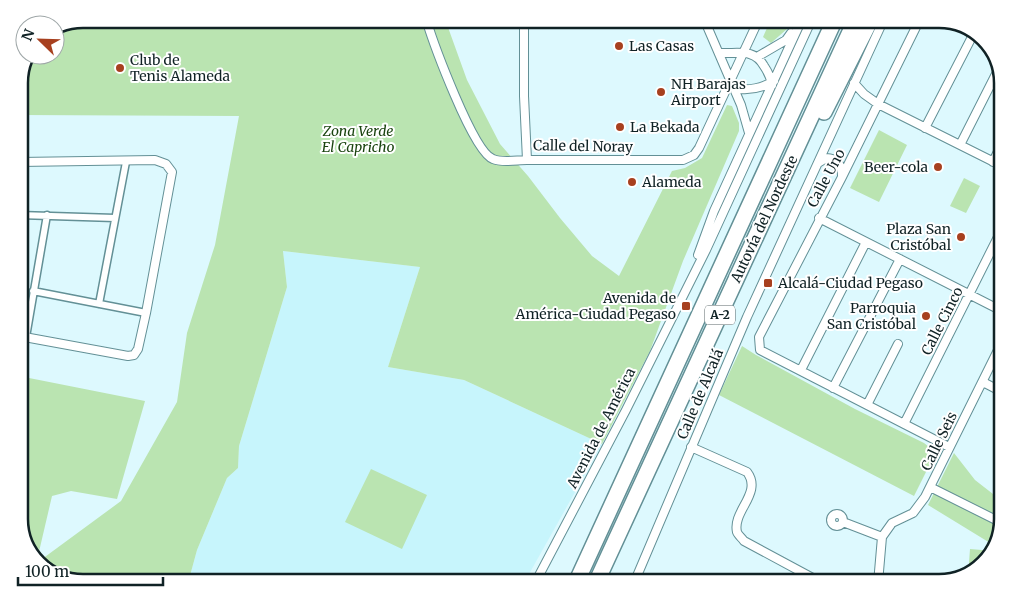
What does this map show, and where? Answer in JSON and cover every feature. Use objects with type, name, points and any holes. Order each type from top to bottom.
[{"type":"highway","name":"Autovía del Nordeste","points":[[580,574],[831,28]]},
{"type":"highway","name":"Autovía del Nordeste","points":[[600,574],[852,28]]},
{"type":"highway","points":[[641,487],[658,470],[772,223],[876,28]]},
{"type":"street","points":[[429,28],[454,93],[472,133],[487,155],[492,159],[498,160],[527,160]]},
{"type":"street","name":"Calle del Noray","points":[[524,28],[524,96],[527,160],[683,160],[690,158],[699,148],[731,85]]},
{"type":"street","points":[[708,28],[741,106],[749,133]]},
{"type":"street","points":[[731,85],[754,28]]},
{"type":"street","points":[[758,57],[786,40],[795,28]]},
{"type":"street","name":"Avenida de América","points":[[688,283],[714,212],[798,28]]},
{"type":"street","name":"Avenida de América","points":[[540,574],[626,410],[706,250],[808,28]]},
{"type":"street","name":"Calle de Alcalá","points":[[638,574],[747,317],[854,83],[877,28]]},
{"type":"street","name":"Calle Uno","points":[[801,370],[760,350],[759,337],[819,218],[842,177],[916,28]]},
{"type":"street","points":[[925,128],[971,38]]},
{"type":"street","points":[[720,53],[743,52],[758,57],[772,82],[772,105]]},
{"type":"street","points":[[731,85],[748,89],[772,82],[785,70],[796,53]]},
{"type":"street","points":[[960,145],[993,80]]},
{"type":"street","points":[[854,83],[864,94],[878,104],[993,162]]},
{"type":"street","points":[[817,165],[826,158],[833,158],[842,169],[842,177]]},
{"type":"street","points":[[28,162],[126,162],[155,160],[166,164],[172,172],[146,312],[138,349],[134,355],[128,356],[28,337]]},
{"type":"street","points":[[99,304],[126,162]]},
{"type":"street","points":[[28,214],[115,218]]},
{"type":"street","points":[[28,311],[47,215]]},
{"type":"street","points":[[819,218],[994,306]]},
{"type":"street","points":[[866,242],[801,370],[949,448]]},
{"type":"street","name":"Calle Cinco","points":[[904,424],[993,247]]},
{"type":"street","points":[[833,388],[900,259]]},
{"type":"street","points":[[33,291],[146,312]]},
{"type":"street","points":[[867,405],[898,344]]},
{"type":"street","name":"Calle Seis","points":[[882,537],[892,523],[913,513],[920,505],[994,360]]},
{"type":"street","points":[[983,382],[994,388]]},
{"type":"street","points":[[691,447],[747,472],[752,478],[753,486],[737,525],[737,533],[744,541],[805,574]]},
{"type":"street","points":[[930,487],[994,519]]},
{"type":"street","points":[[842,522],[882,537],[879,574]]},
{"type":"shaded area","points":[[283,251],[420,267],[388,367],[464,380],[602,444],[529,574],[190,574],[197,550],[227,478],[238,468],[239,446],[287,287]]},
{"type":"green space","name":"Zona Verde El Capricho","points":[[82,28],[448,28],[467,80],[500,144],[592,256],[619,276],[672,171],[685,168],[702,158],[727,105],[732,106],[739,123],[739,131],[683,261],[650,351],[602,444],[464,380],[388,367],[420,267],[283,251],[287,287],[239,446],[238,468],[227,478],[197,550],[190,574],[75,574],[55,567],[44,558],[121,501],[177,402],[187,333],[215,245],[239,116],[28,115],[30,65],[65,65],[65,30]]},
{"type":"green space","points":[[767,28],[787,28],[771,43],[763,37]]},
{"type":"green space","points":[[879,130],[907,145],[879,202],[850,188]]},
{"type":"green space","points":[[964,178],[980,186],[966,213],[950,206]]},
{"type":"green space","points":[[742,346],[855,409],[924,443],[933,450],[934,456],[914,496],[719,395]]},
{"type":"green space","points":[[28,378],[145,401],[117,499],[71,491],[52,496],[39,553],[29,534],[28,523]]},
{"type":"green space","points":[[954,453],[975,480],[994,495],[994,520],[988,542],[928,505]]},
{"type":"green space","points":[[371,469],[427,495],[402,549],[345,522]]},
{"type":"green space","points":[[970,549],[984,550],[972,563],[969,565]]},
{"type":"place","name":"Las Casas","points":[[619,46]]},
{"type":"place","name":"Club de Tenis Alameda","points":[[120,68]]},
{"type":"place","name":"NH Barajas Airport","points":[[661,92]]},
{"type":"place","name":"La Bekada","points":[[620,127]]},
{"type":"place","name":"Beer-cola","points":[[938,167]]},
{"type":"place","name":"Alameda","points":[[632,182]]},
{"type":"place","name":"Plaza San Cristóbal","points":[[961,237]]},
{"type":"place","name":"Alcalá-Ciudad Pegaso","points":[[768,283]]},
{"type":"place","name":"Avenida de América-Ciudad Pegaso","points":[[686,306]]},
{"type":"place","name":"Parroquia San Cristóbal","points":[[926,316]]}]
